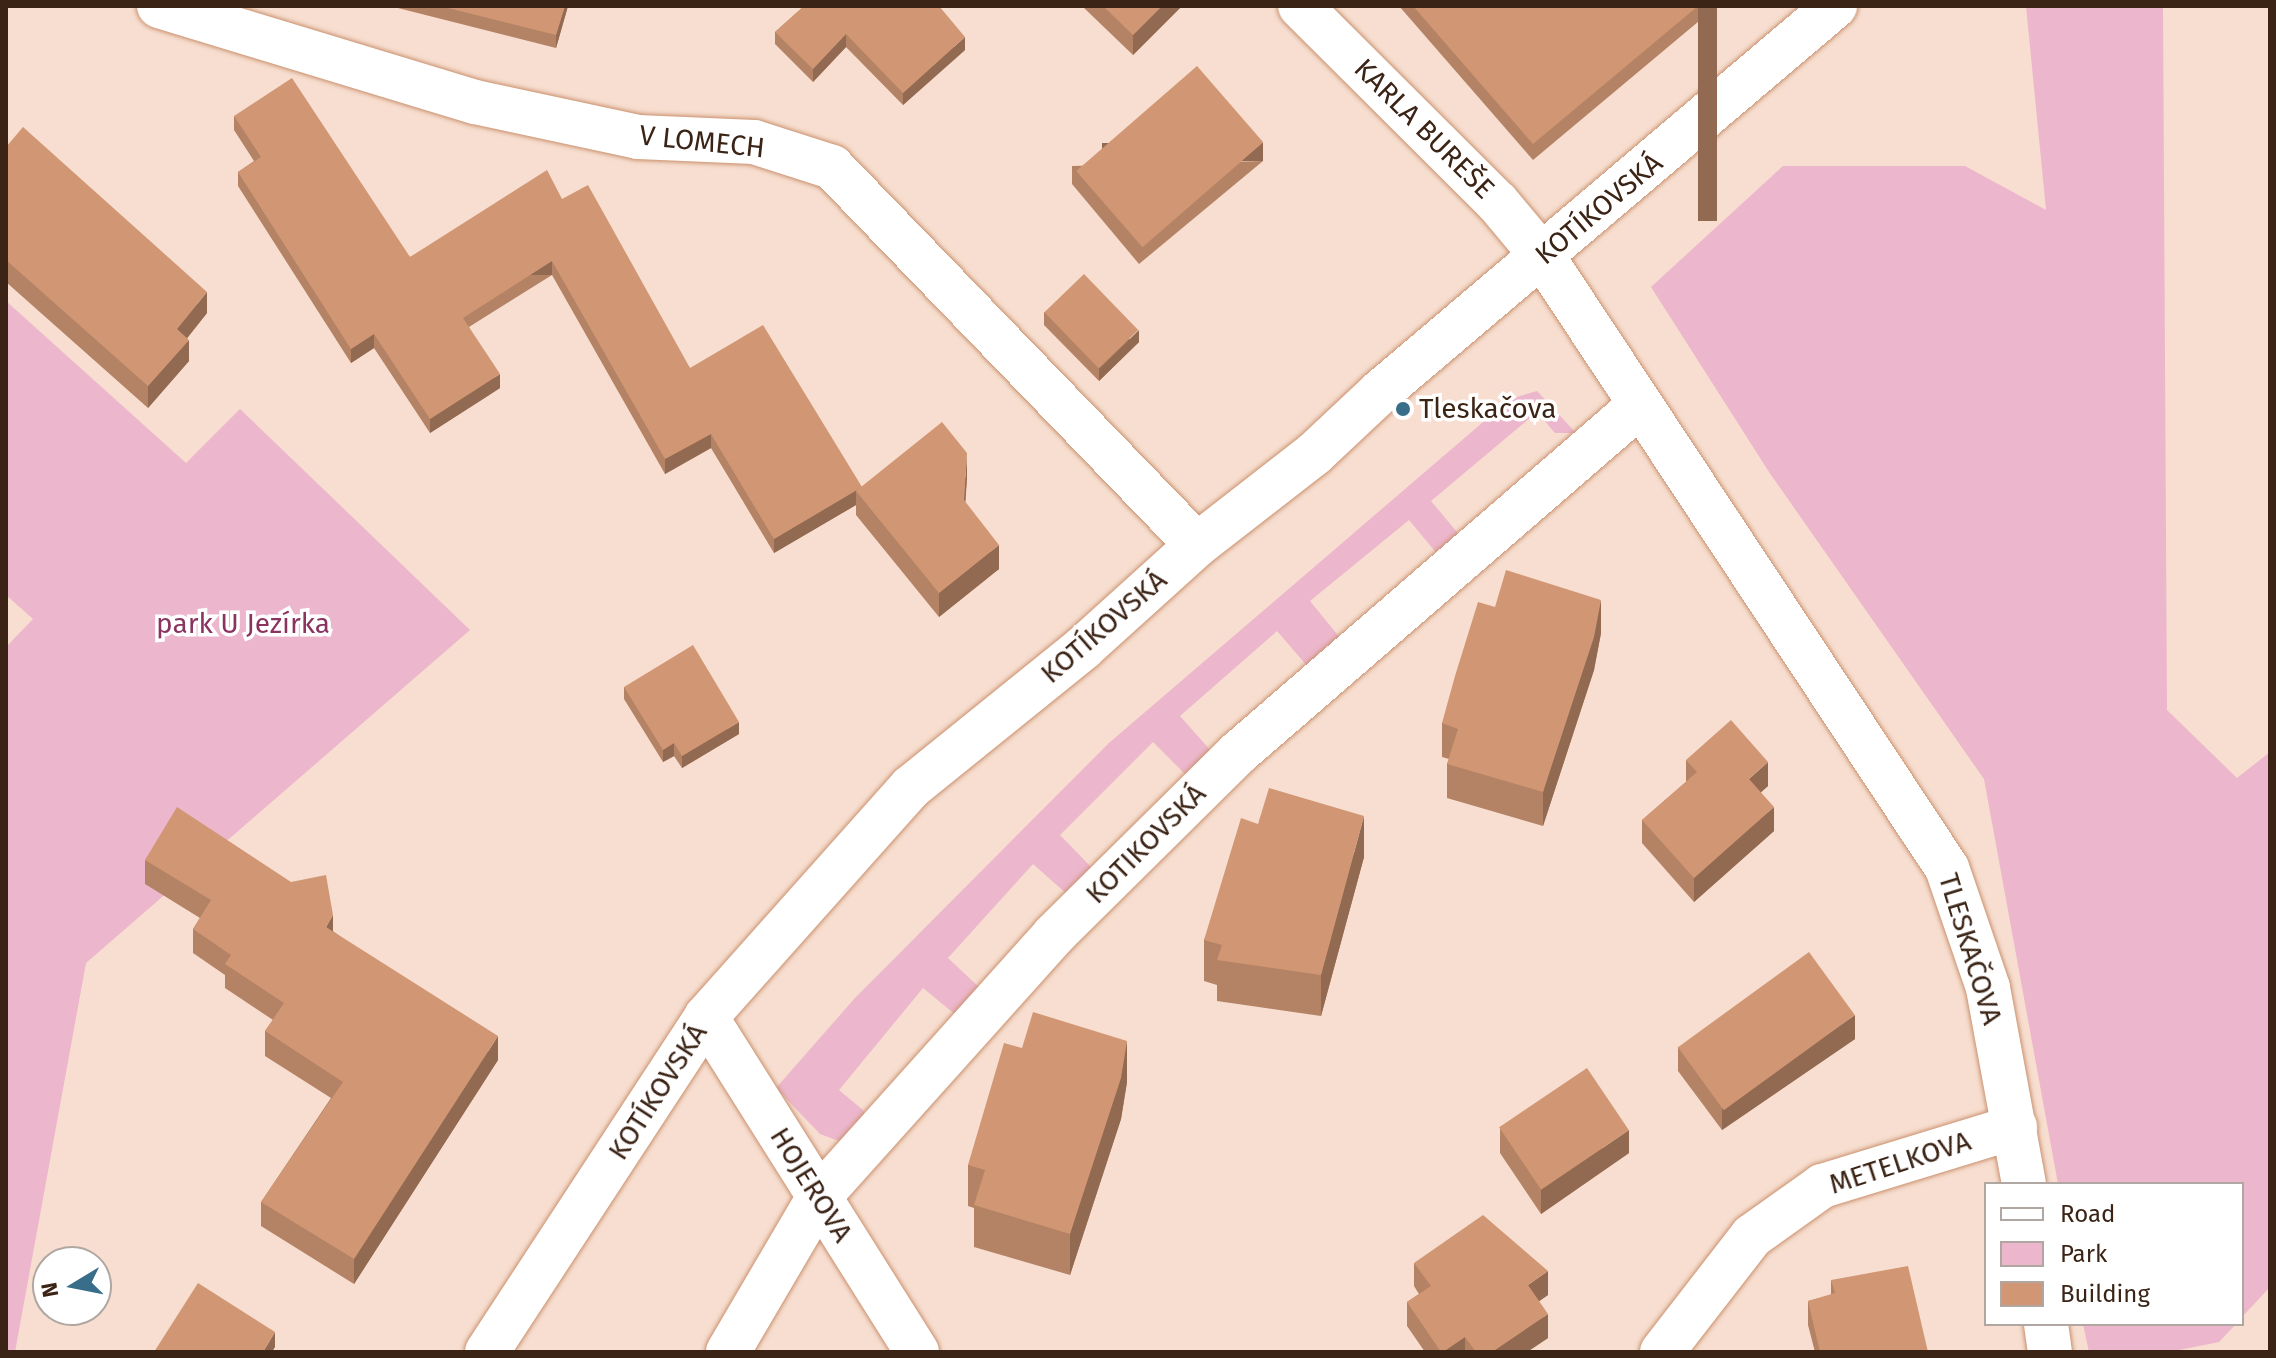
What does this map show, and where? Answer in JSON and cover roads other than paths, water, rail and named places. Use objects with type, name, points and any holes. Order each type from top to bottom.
[{"type":"street","name":"V LOMECH","points":[[159,6],[475,102],[638,137],[754,142],[832,167],[1197,545]]},
{"type":"street","name":"KARLA BUREŠE","points":[[1300,6],[1497,202],[1543,257]]},
{"type":"street","name":"KOTÍKOVSKÁ","points":[[487,1352],[706,1017],[911,787],[1083,648],[1197,545],[1314,454],[1380,392],[1543,257],[1835,6]]},
{"type":"street","name":"TLESKAČOVA","points":[[1543,257],[1947,868],[1988,988],[2024,1182]]},
{"type":"street","name":"KOTIKOVSKÁ","points":[[728,1352],[819,1197],[1054,935],[1238,753],[1640,405]]},
{"type":"street","name":"HOJEROVA","points":[[706,1017],[917,1352]]},
{"type":"street","name":"METELKOVA","points":[[1662,1352],[1752,1236],[1822,1186],[2015,1127]]},
{"type":"street","points":[[2046,1326],[2050,1352]]},
{"type":"place","name":"Tleskačova","points":[[1403,409]]},
{"type":"park label","name":"park U Jezírka","points":[[243,624]]}]
